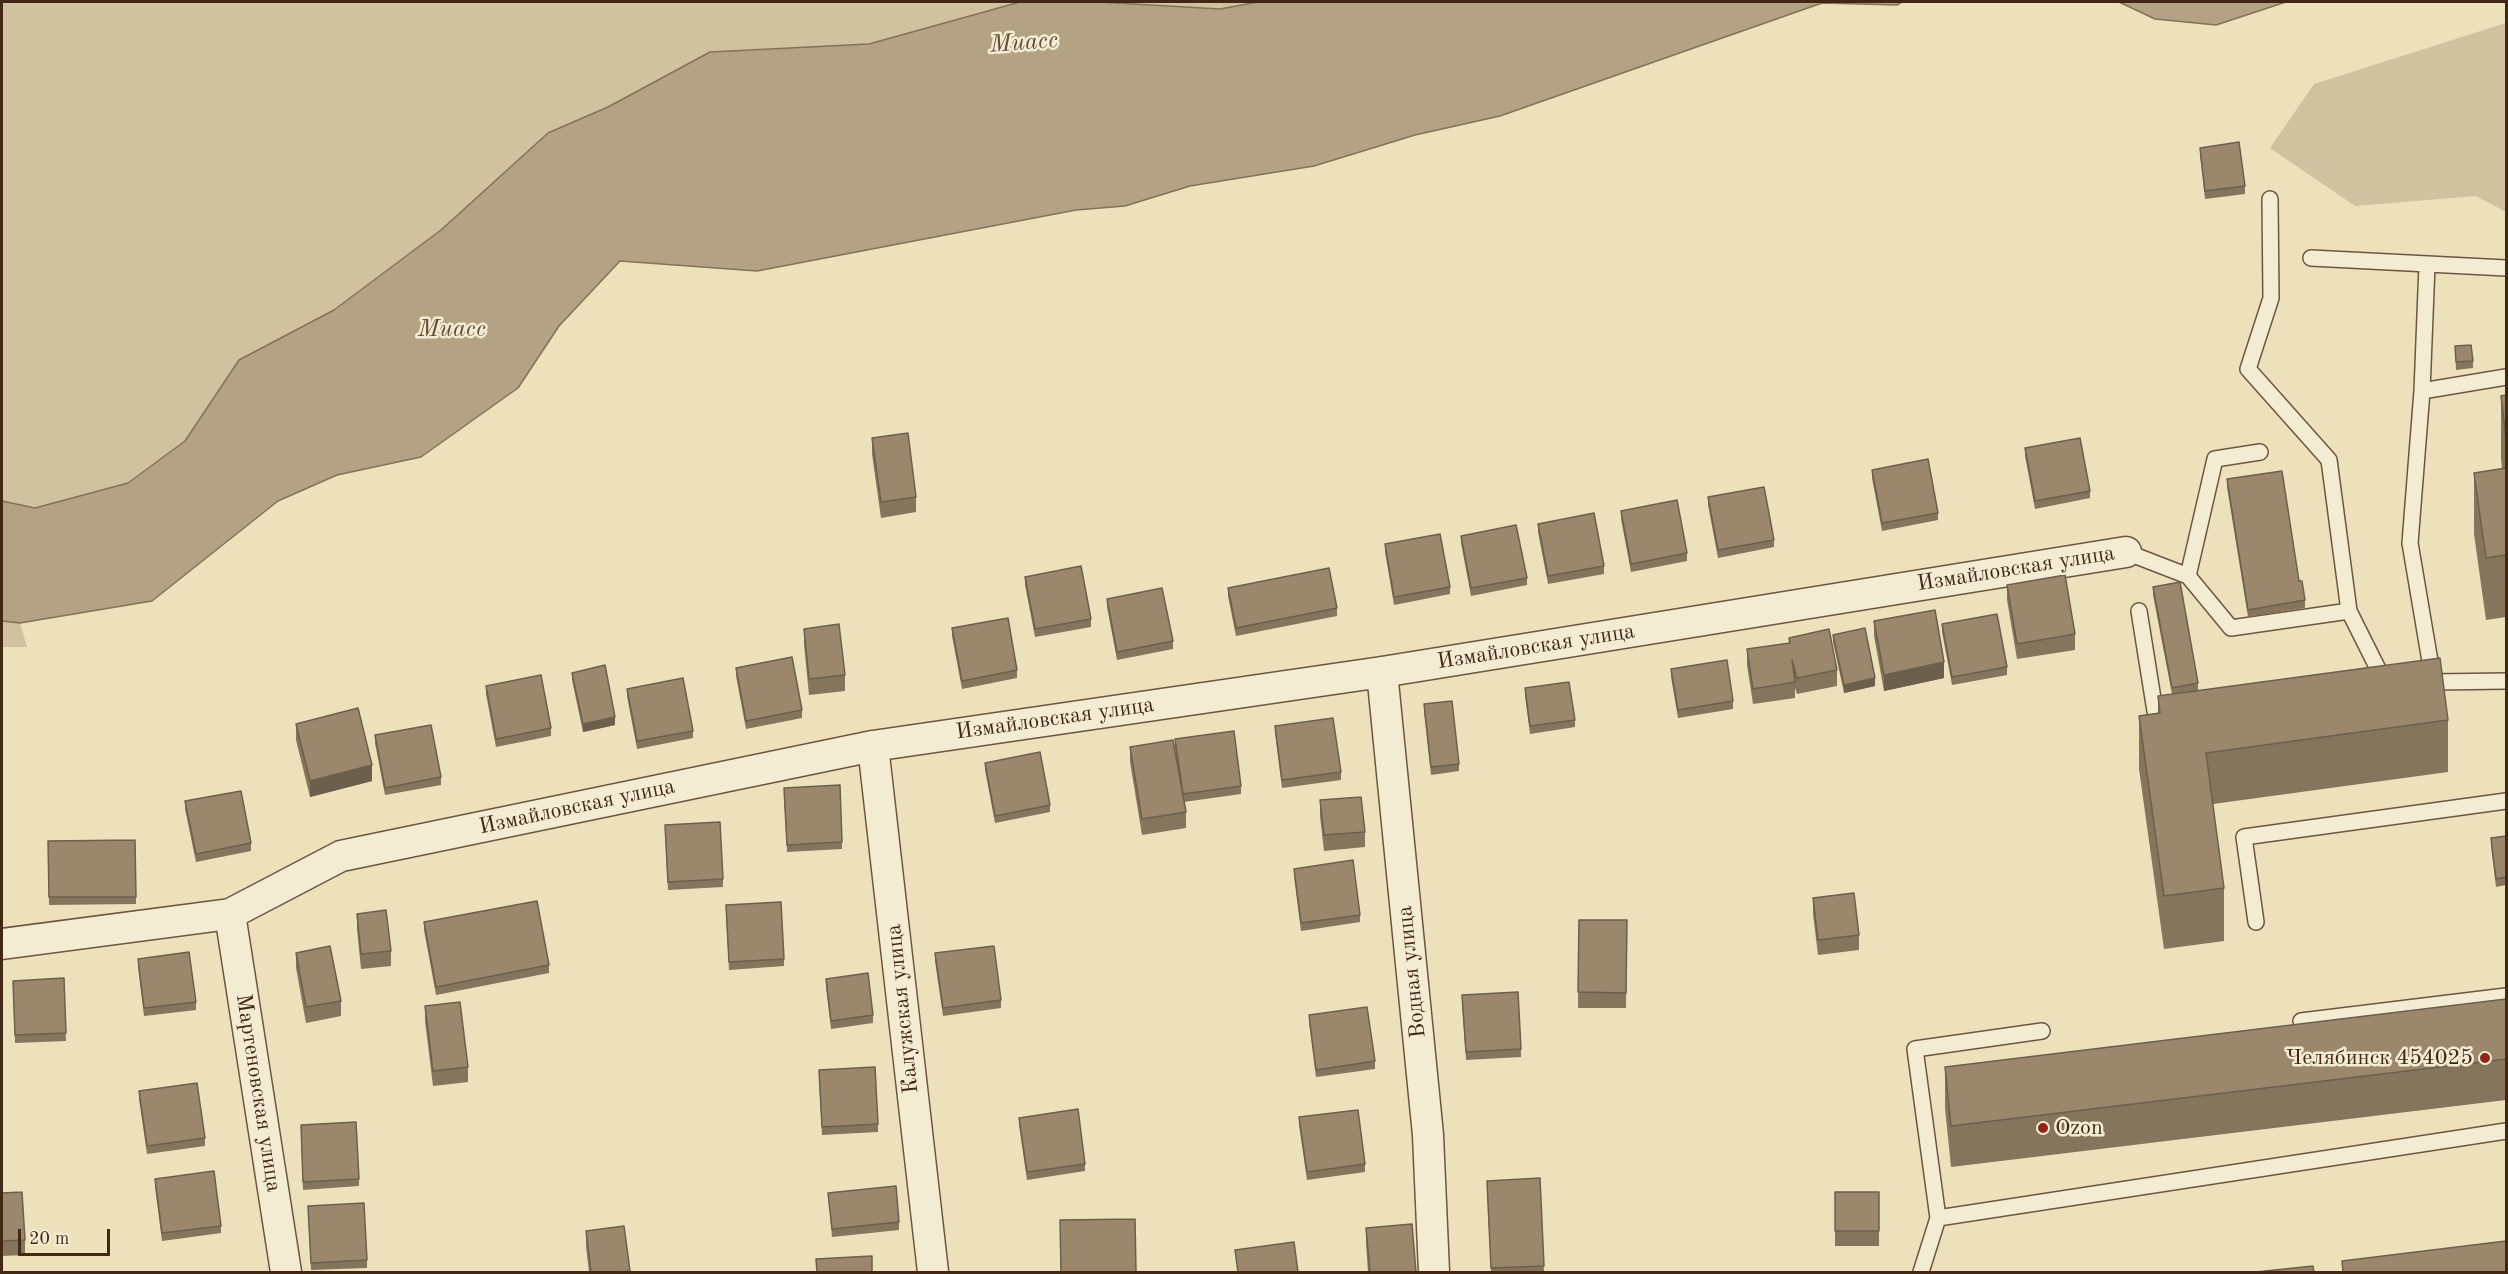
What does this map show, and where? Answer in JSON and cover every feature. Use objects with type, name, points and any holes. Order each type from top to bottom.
[{"type":"street","name":"Измайловская улица","points":[[2,944],[230,914],[341,856],[873,746],[1382,672],[2126,552]]},
{"type":"street","name":"Водная улица","points":[[1382,672],[1428,1135],[1434,1272]]},
{"type":"street","name":"Калужская улица","points":[[873,746],[933,1272]]},
{"type":"street","name":"Мартеновская улица","points":[[230,914],[286,1272]]},
{"type":"lane","points":[[2270,199],[2271,298],[2248,369],[2329,460],[2349,611],[2378,671]]},
{"type":"lane","points":[[2311,258],[2506,268]]},
{"type":"lane","points":[[2427,265],[2422,391],[2410,543],[2434,682]]},
{"type":"lane","points":[[2422,391],[2506,377]]},
{"type":"lane","points":[[2188,576],[2215,459],[2260,452]]},
{"type":"lane","points":[[2126,552],[2188,576],[2231,628],[2349,611]]},
{"type":"lane","points":[[2139,611],[2155,711],[2190,705]]},
{"type":"lane","points":[[2412,677],[2434,682],[2506,681]]},
{"type":"lane","points":[[2256,922],[2244,837],[2506,801]]},
{"type":"lane","points":[[2301,1021],[2506,996]]},
{"type":"lane","points":[[1921,1272],[1938,1218],[1915,1049],[2042,1031]]},
{"type":"lane","points":[[1938,1218],[2506,1131]]},
{"type":"shaded area","points":[[2,2],[1020,2],[869,44],[710,52],[608,107],[549,133],[441,230],[334,310],[239,360],[185,441],[128,483],[35,508],[2,501]]},
{"type":"shaded area","points":[[1099,2],[1258,2],[1220,9]]},
{"type":"shaded area","points":[[2506,23],[2506,212],[2476,196],[2355,206],[2270,148],[2314,84]]},
{"type":"shaded area","points":[[2,621],[20,623],[27,647],[2,647]]},
{"type":"water","name":"Миасс","points":[[1020,2],[1099,2],[1220,9],[1258,2],[1902,2],[1897,5],[1822,3],[1500,116],[1415,135],[1314,166],[1190,186],[1125,206],[1076,210],[757,271],[620,261],[559,326],[518,388],[421,457],[337,475],[278,501],[152,601],[20,623],[2,621],[2,501],[35,508],[128,483],[185,441],[239,360],[334,310],[441,230],[548,133],[608,107],[710,52],[869,44]]},
{"type":"water","points":[[2119,2],[2286,2],[2216,25],[2155,19]]},
{"type":"building","points":[[2239,142],[2245,186],[2205,191],[2200,148]]},
{"type":"building","points":[[2471,345],[2473,361],[2456,362],[2455,346]]},
{"type":"building","points":[[2506,395],[2506,439],[2501,396]]},
{"type":"building","points":[[908,433],[916,497],[881,502],[872,438]]},
{"type":"building","points":[[2080,438],[2090,491],[2035,501],[2025,448]]},
{"type":"building","points":[[1928,459],[1938,513],[1882,523],[1872,470]]},
{"type":"building","points":[[2506,468],[2506,555],[2486,558],[2474,473]]},
{"type":"building","points":[[2282,471],[2299,581],[2302,581],[2305,600],[2248,610],[2227,479]]},
{"type":"building","points":[[1764,487],[1774,540],[1718,550],[1708,497]]},
{"type":"building","points":[[1677,500],[1687,553],[1631,564],[1621,511]]},
{"type":"building","points":[[1594,513],[1604,566],[1548,576],[1538,524]]},
{"type":"building","points":[[1516,525],[1527,578],[1471,588],[1461,536]]},
{"type":"building","points":[[1440,534],[1450,587],[1394,597],[1385,544]]},
{"type":"building","points":[[1081,566],[1091,619],[1035,629],[1025,577]]},
{"type":"building","points":[[1329,568],[1337,608],[1236,628],[1228,588]]},
{"type":"building","points":[[2065,575],[2075,634],[2017,644],[2007,585]]},
{"type":"building","points":[[2180,582],[2198,683],[2172,688],[2153,587]]},
{"type":"building","points":[[1162,588],[1173,641],[1117,652],[1107,599]]},
{"type":"building","points":[[1935,610],[1944,662],[1884,675],[1874,621]]},
{"type":"building","points":[[1997,614],[2007,667],[1952,677],[1942,624]]},
{"type":"building","points":[[1008,618],[1017,670],[962,681],[952,628]]},
{"type":"building","points":[[839,624],[845,675],[809,679],[804,629]]},
{"type":"building","points":[[1865,628],[1875,678],[1844,685],[1833,635]]},
{"type":"building","points":[[1829,629],[1837,670],[1797,678],[1792,660],[1795,682],[1753,689],[1747,649],[1790,643],[1789,638]]},
{"type":"building","points":[[792,657],[802,710],[746,721],[736,668]]},
{"type":"building","points":[[2440,658],[2448,720],[2206,753],[2224,888],[2164,896],[2139,716],[2160,713],[2158,696]]},
{"type":"building","points":[[1727,660],[1733,701],[1678,710],[1671,669]]},
{"type":"building","points":[[605,665],[615,717],[583,724],[572,673]]},
{"type":"building","points":[[541,675],[551,728],[496,739],[486,686]]},
{"type":"building","points":[[683,678],[693,731],[637,741],[627,689]]},
{"type":"building","points":[[1569,682],[1575,720],[1530,726],[1525,688]]},
{"type":"building","points":[[1452,701],[1459,764],[1431,767],[1424,704]]},
{"type":"building","points":[[358,708],[372,765],[310,781],[296,724]]},
{"type":"building","points":[[1333,718],[1341,772],[1282,780],[1275,726]]},
{"type":"building","points":[[431,725],[441,777],[385,788],[375,735]]},
{"type":"building","points":[[1234,731],[1241,786],[1183,794],[1175,739]]},
{"type":"building","points":[[1173,740],[1186,812],[1142,819],[1130,747]]},
{"type":"building","points":[[1040,752],[1050,805],[995,816],[985,763]]},
{"type":"building","points":[[840,785],[842,842],[787,845],[784,788]]},
{"type":"building","points":[[241,791],[251,843],[196,854],[185,801]]},
{"type":"building","points":[[1361,797],[1365,832],[1324,835],[1320,800]]},
{"type":"building","points":[[720,822],[723,879],[668,882],[665,825]]},
{"type":"building","points":[[2506,836],[2506,877],[2496,879],[2491,838]]},
{"type":"building","points":[[135,840],[136,897],[49,897],[48,841]]},
{"type":"building","points":[[1353,860],[1360,915],[1301,923],[1294,869]]},
{"type":"building","points":[[1854,893],[1859,935],[1818,940],[1813,898]]},
{"type":"building","points":[[537,901],[549,965],[436,987],[424,922]]},
{"type":"building","points":[[781,902],[784,959],[729,962],[726,905]]},
{"type":"building","points":[[386,910],[391,951],[361,954],[357,914]]},
{"type":"building","points":[[1579,920],[1627,920],[1626,993],[1578,992]]},
{"type":"building","points":[[330,946],[341,1001],[306,1007],[296,953]]},
{"type":"building","points":[[994,946],[1001,1000],[943,1008],[935,953]]},
{"type":"building","points":[[189,952],[196,1002],[144,1008],[138,959]]},
{"type":"building","points":[[868,973],[873,1015],[831,1021],[826,979]]},
{"type":"building","points":[[64,978],[66,1033],[15,1035],[13,981]]},
{"type":"building","points":[[1518,992],[1521,1049],[1466,1052],[1462,995]]},
{"type":"building","points":[[2506,999],[2506,1059],[1951,1126],[1945,1067]]},
{"type":"building","points":[[460,1002],[468,1067],[433,1071],[425,1006]]},
{"type":"building","points":[[1367,1007],[1375,1061],[1316,1070],[1309,1015]]},
{"type":"building","points":[[875,1067],[878,1124],[822,1127],[819,1070]]},
{"type":"building","points":[[197,1083],[205,1138],[147,1146],[139,1091]]},
{"type":"building","points":[[1078,1109],[1085,1164],[1027,1172],[1019,1118]]},
{"type":"building","points":[[1358,1110],[1365,1164],[1307,1172],[1299,1117]]},
{"type":"building","points":[[356,1122],[359,1179],[303,1182],[301,1125]]},
{"type":"building","points":[[214,1171],[221,1226],[162,1233],[155,1179]]},
{"type":"building","points":[[1540,1178],[1544,1266],[1491,1268],[1487,1181]]},
{"type":"building","points":[[896,1186],[899,1222],[832,1229],[828,1193]]},
{"type":"building","points":[[22,1192],[25,1240],[2,1241],[2,1193]]},
{"type":"building","points":[[1835,1192],[1879,1192],[1879,1231],[1835,1231]]},
{"type":"building","points":[[364,1203],[367,1260],[311,1263],[308,1206]]},
{"type":"building","points":[[1135,1219],[1136,1272],[1061,1272],[1060,1220]]},
{"type":"building","points":[[1412,1224],[1416,1272],[1370,1272],[1366,1228]]},
{"type":"building","points":[[624,1226],[630,1271],[591,1272],[586,1231]]},
{"type":"building","points":[[2506,1241],[2506,1272],[2343,1272],[2342,1261]]},
{"type":"building","points":[[1294,1242],[1298,1272],[1238,1272],[1235,1250]]},
{"type":"building","points":[[872,1256],[872,1272],[817,1272],[816,1259]]},
{"type":"building","points":[[2313,1266],[2314,1272],[2256,1272]]},
{"type":"place","name":"Челябинск 454025","points":[[2485,1058]]},
{"type":"place","name":"Ozon","points":[[2043,1128]]}]
